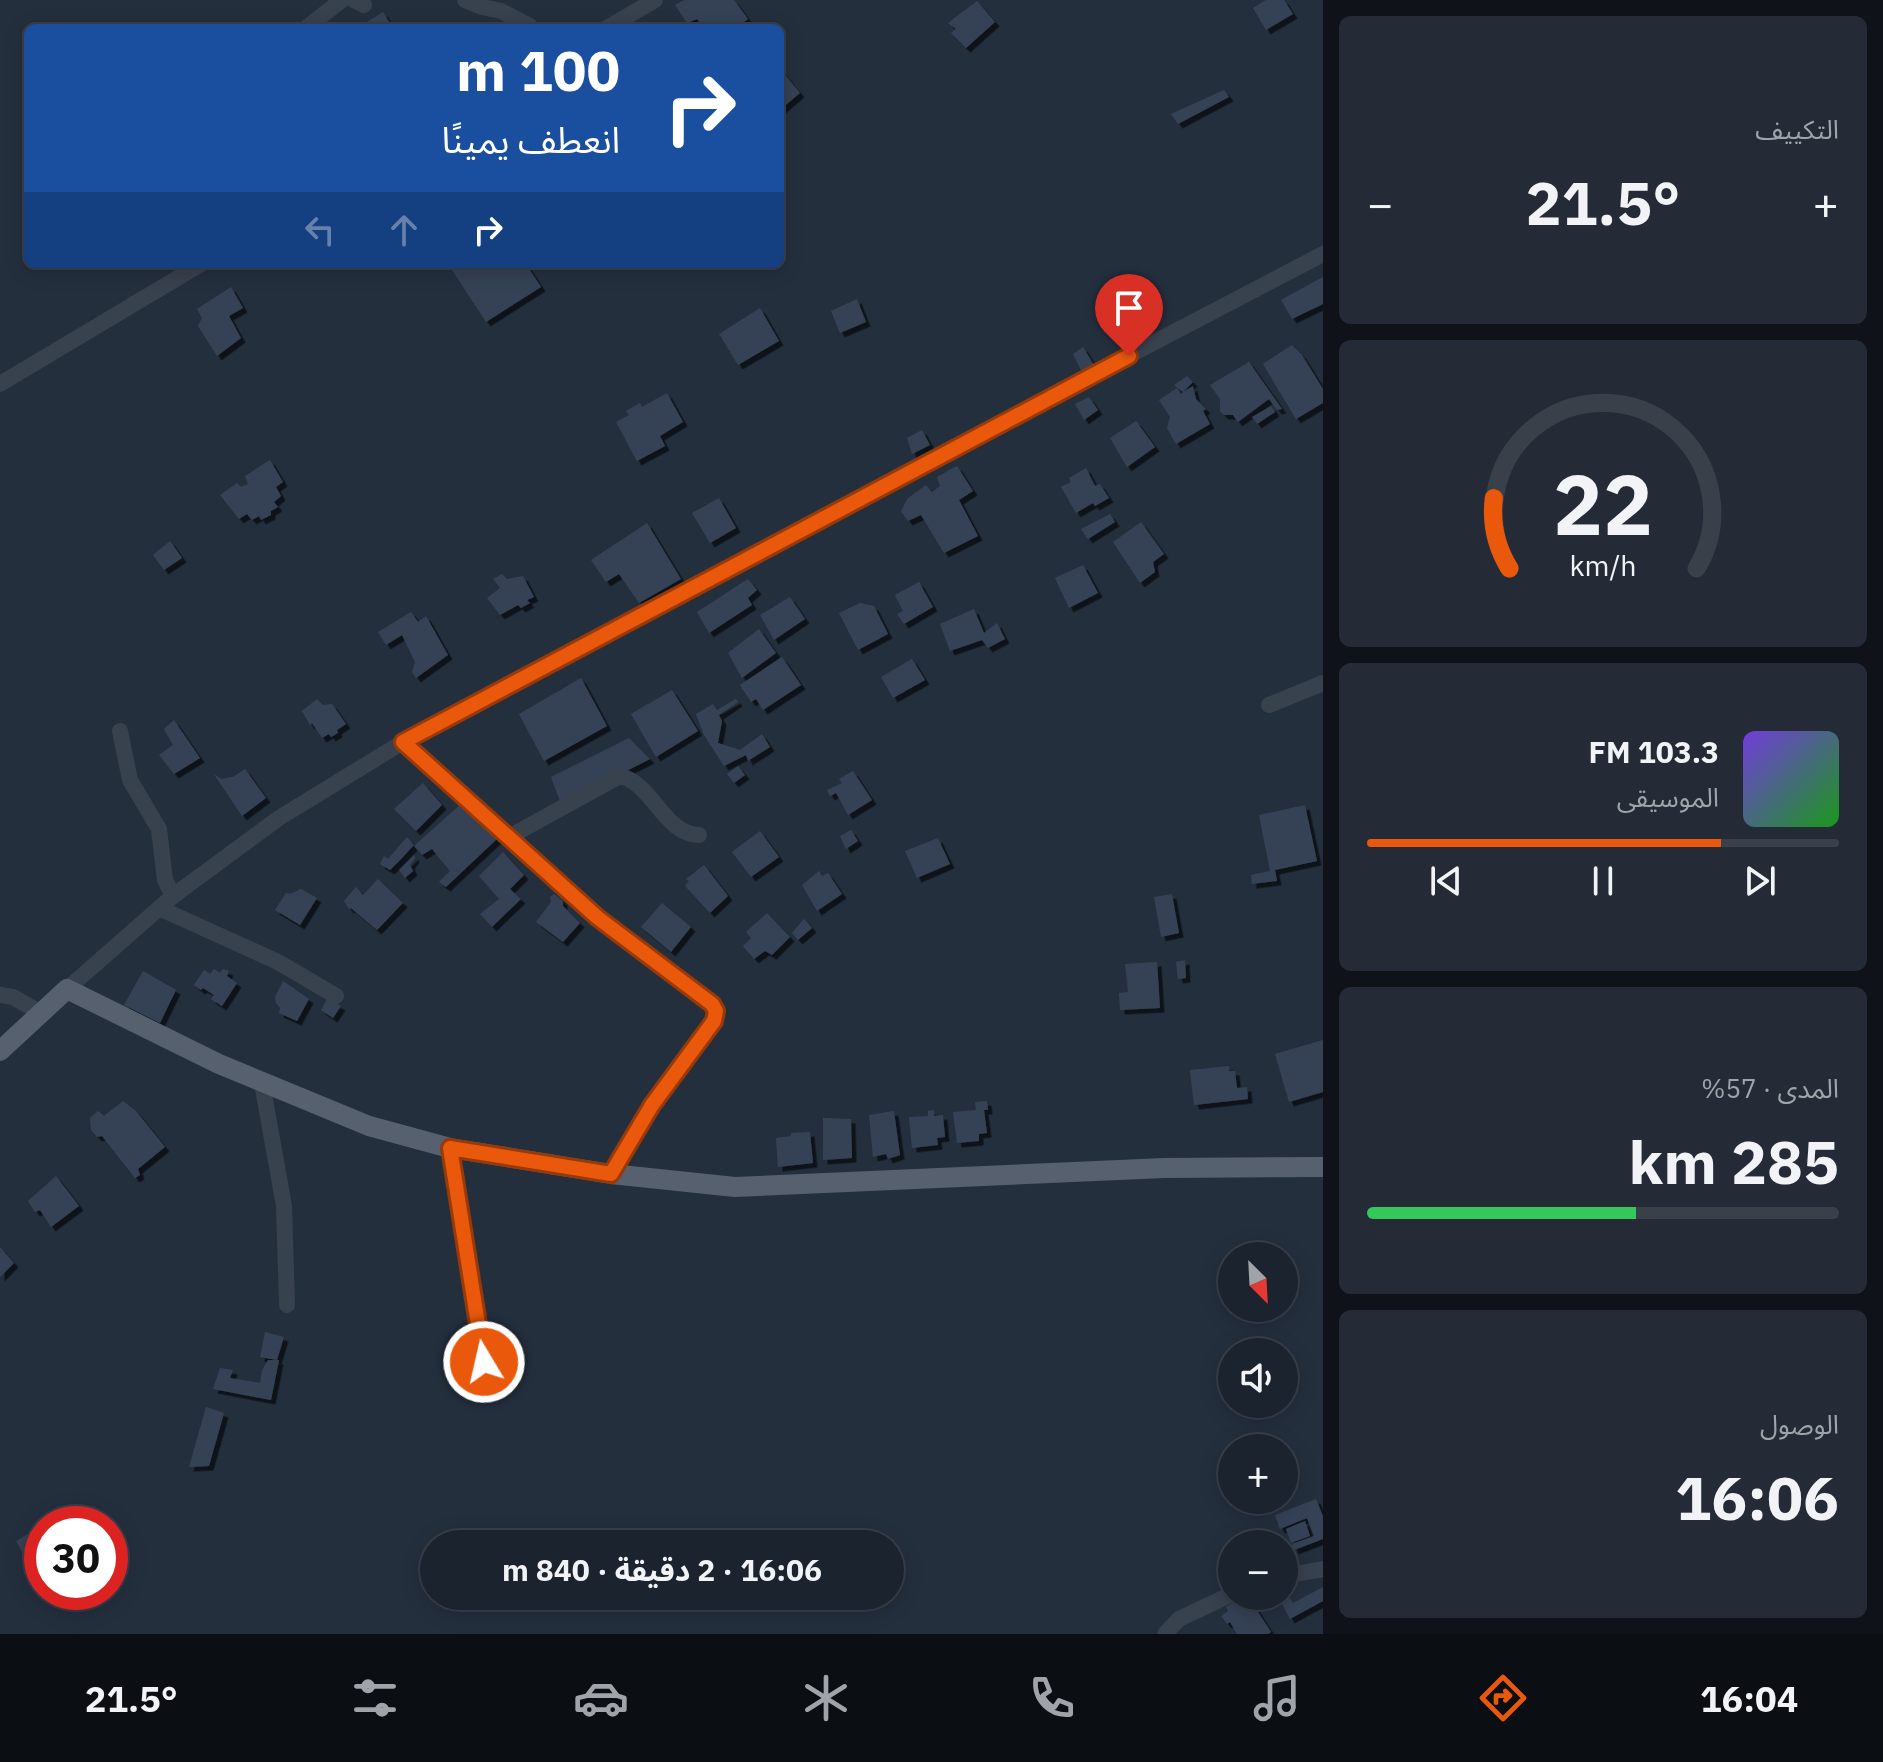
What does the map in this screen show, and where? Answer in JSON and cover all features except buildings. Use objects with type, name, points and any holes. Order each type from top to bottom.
[{"type":"main road","points":[[0,1051],[67,989],[262,1083],[369,1126],[450,1148],[611,1174],[735,1187],[1164,1168],[1323,1167]]},
{"type":"street","points":[[311,24],[342,0]]},
{"type":"street","points":[[465,0],[501,11],[525,24]]},
{"type":"street","points":[[509,0],[529,24]]},
{"type":"street","points":[[614,24],[655,0]]},
{"type":"street","points":[[67,989],[173,896],[279,818],[403,742],[906,472],[1323,254]]},
{"type":"street","points":[[0,384],[194,268]]},
{"type":"street","points":[[1269,705],[1323,683]]},
{"type":"street","points":[[120,731],[130,780],[159,829],[165,880],[173,896]]},
{"type":"street","points":[[403,742],[598,918],[715,1007],[714,1021],[652,1105],[611,1174]]},
{"type":"street","points":[[507,838],[618,777],[624,777],[643,791],[681,831],[699,835]]},
{"type":"street","points":[[159,908],[257,951],[336,996]]},
{"type":"street","points":[[0,995],[13,997],[41,1013]]},
{"type":"street","points":[[262,1083],[284,1206],[287,1305]]},
{"type":"street","points":[[450,1148],[484,1360],[481,1367]]},
{"type":"street","points":[[1298,1573],[1323,1569]]},
{"type":"street","points":[[1165,1634],[1179,1619],[1218,1601]]},
{"type":"route","points":[[484,1362],[450,1148],[611,1174],[652,1105],[714,1021],[716,1011],[712,1004],[598,918],[403,742],[1129,356]]}]
